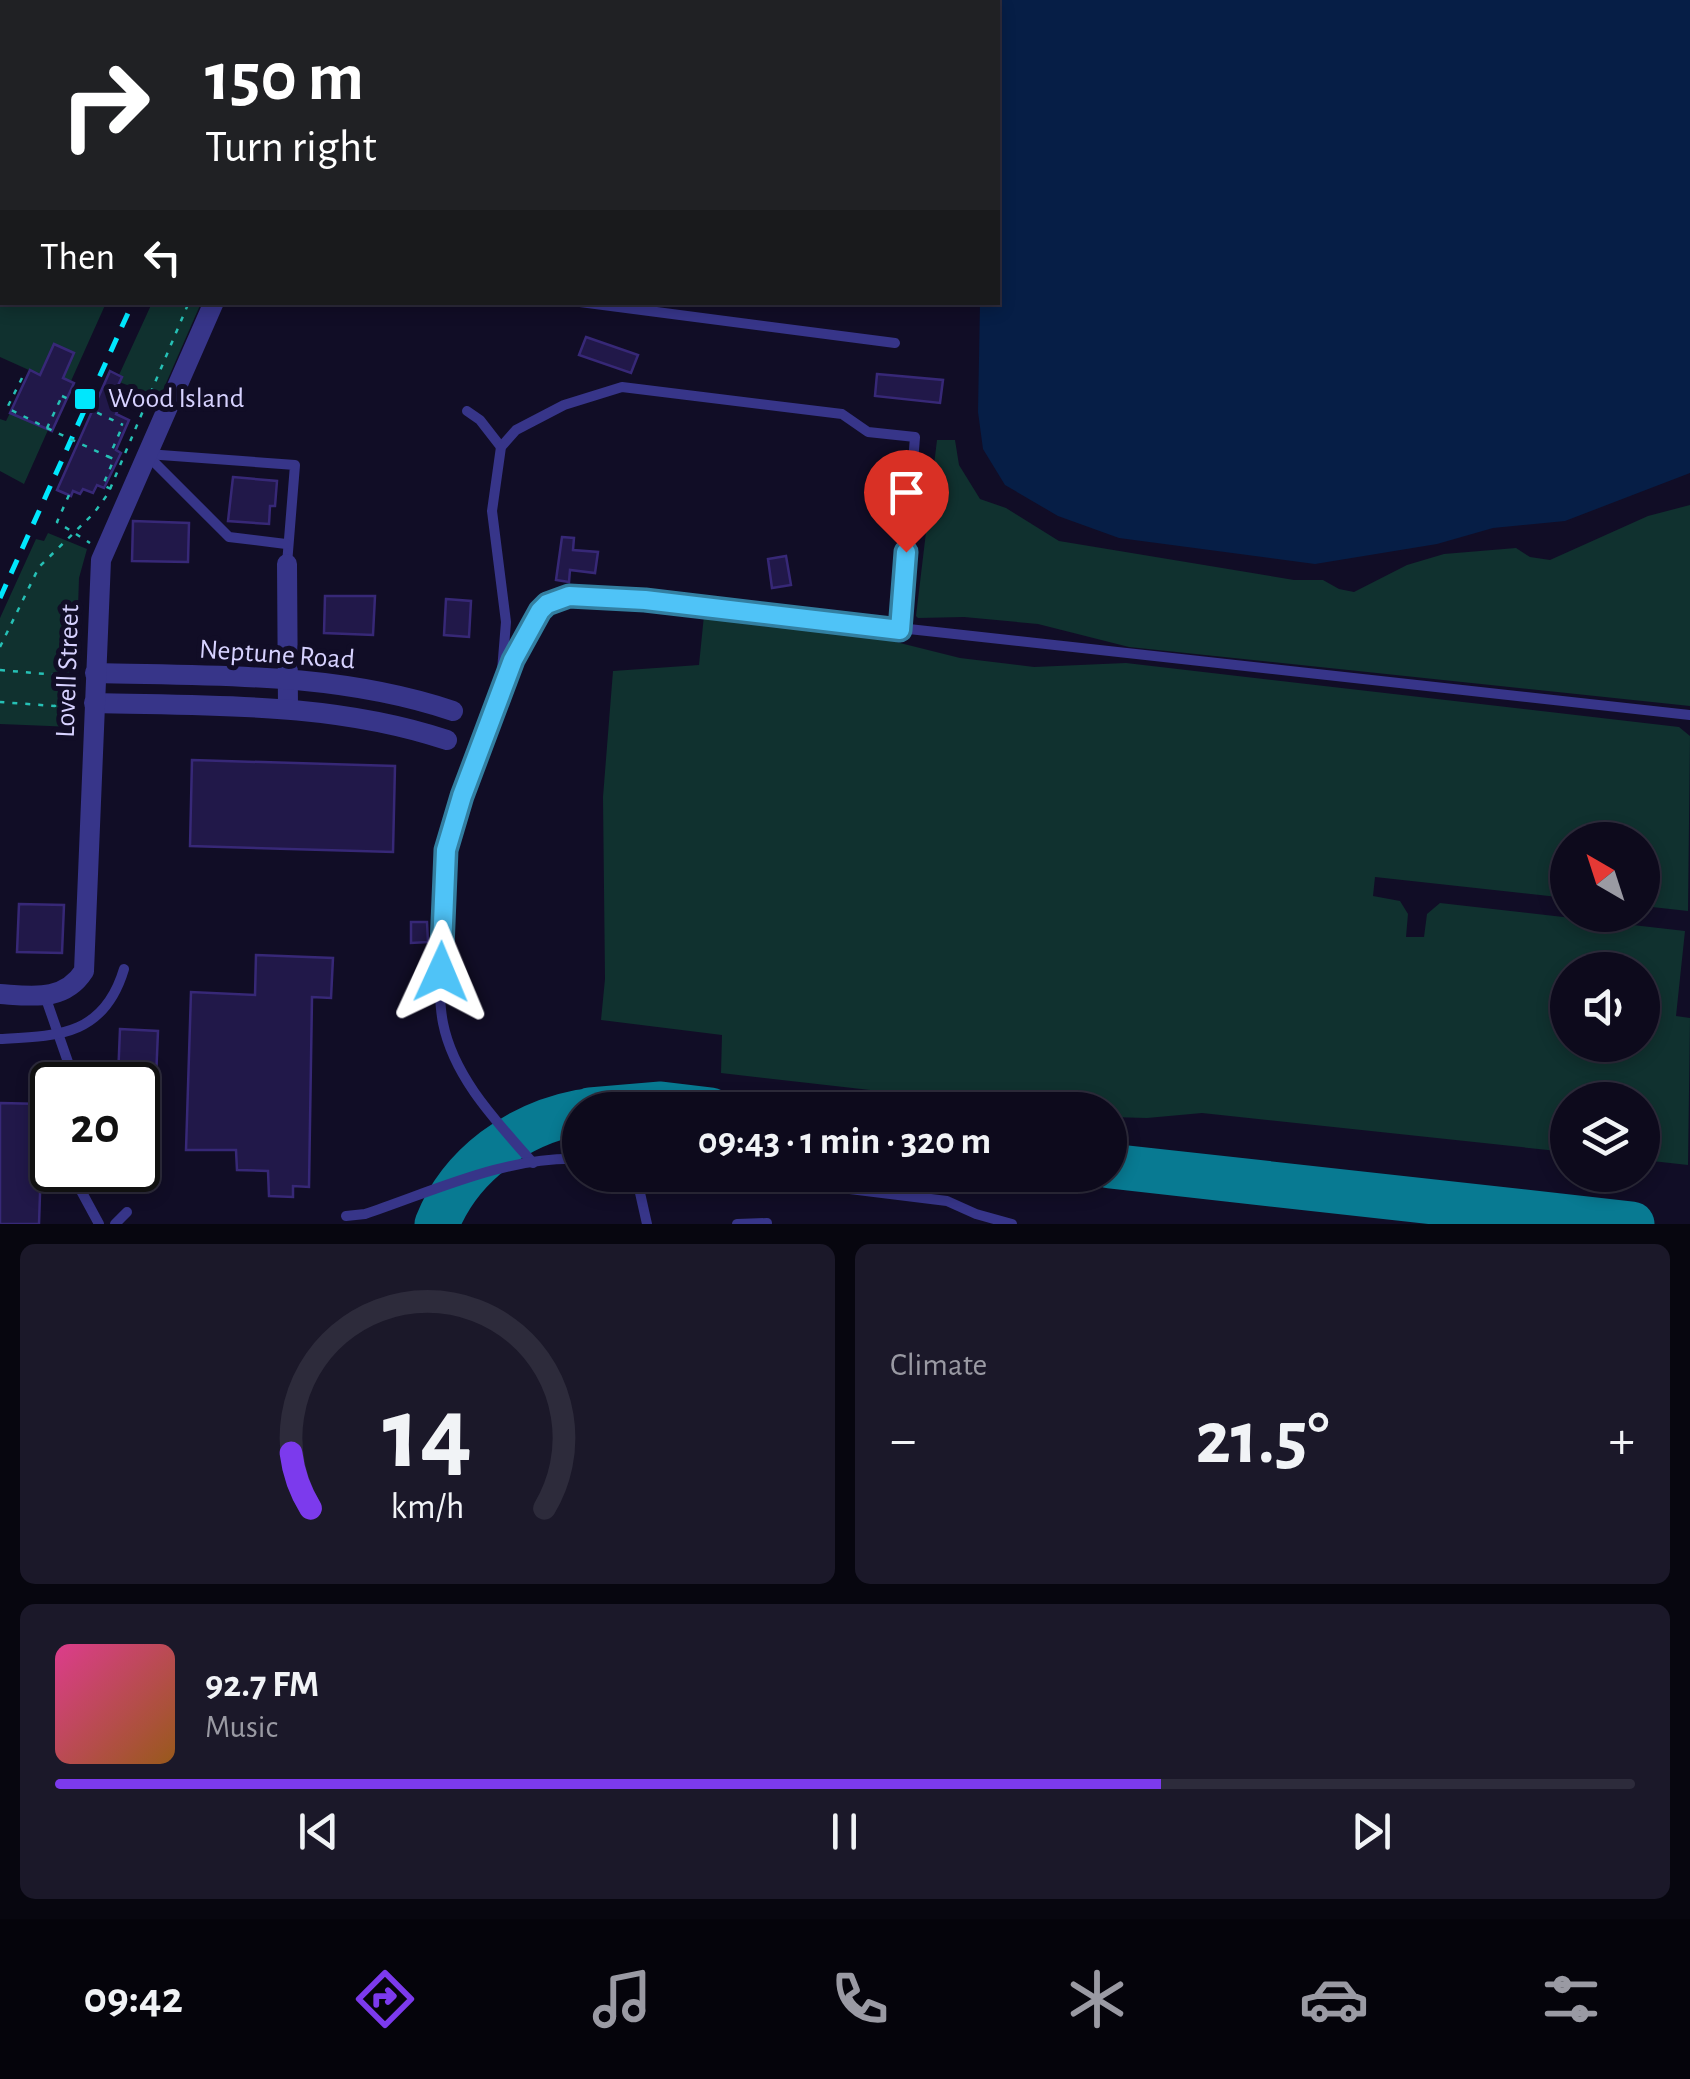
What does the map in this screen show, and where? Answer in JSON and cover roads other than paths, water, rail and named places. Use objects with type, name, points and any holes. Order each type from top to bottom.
[{"type":"street","name":"Lovell Street","points":[[45,996],[68,989],[84,971],[87,960],[101,560],[213,305]]},
{"type":"street","points":[[287,554],[288,709]]},
{"type":"street","name":"Neptune Road","points":[[94,703],[341,714],[438,738],[444,708],[355,687],[288,678],[95,673]]},
{"type":"street","points":[[0,994],[45,996]]},
{"type":"lane","points":[[620,305],[657,307],[895,343]]},
{"type":"lane","points":[[500,699],[506,622],[492,511],[500,446],[516,430],[564,405],[622,387],[842,414],[868,432],[915,437],[900,630]]},
{"type":"lane","points":[[467,410],[500,446]]},
{"type":"lane","points":[[146,454],[295,465],[287,554],[229,536],[146,454]]},
{"type":"lane","points":[[533,1162],[465,1079],[449,1045],[441,999],[446,850],[513,660],[540,611],[556,598],[645,600],[1690,715]]},
{"type":"lane","points":[[0,1039],[60,1036],[78,1028],[102,1009],[120,984],[124,969]]},
{"type":"lane","points":[[45,996],[68,1062]]},
{"type":"lane","points":[[346,1216],[365,1214],[494,1170],[562,1160]]},
{"type":"lane","points":[[82,1192],[99,1224]]},
{"type":"lane","points":[[640,1192],[648,1224]]},
{"type":"lane","points":[[880,1192],[931,1198],[1012,1224]]},
{"type":"lane","points":[[114,1224],[127,1212]]},
{"type":"lane","points":[[737,1224],[767,1223]]},
{"type":"water","points":[[1000,0],[1690,0],[1690,473],[1565,521],[1493,528],[1437,544],[1315,564],[1119,538],[1058,516],[1005,485],[983,449],[978,412],[980,305],[1000,305]]},
{"type":"railway","points":[[0,598],[132,305]]},
{"type":"place","name":"Wood Island","points":[[85,399]]}]
